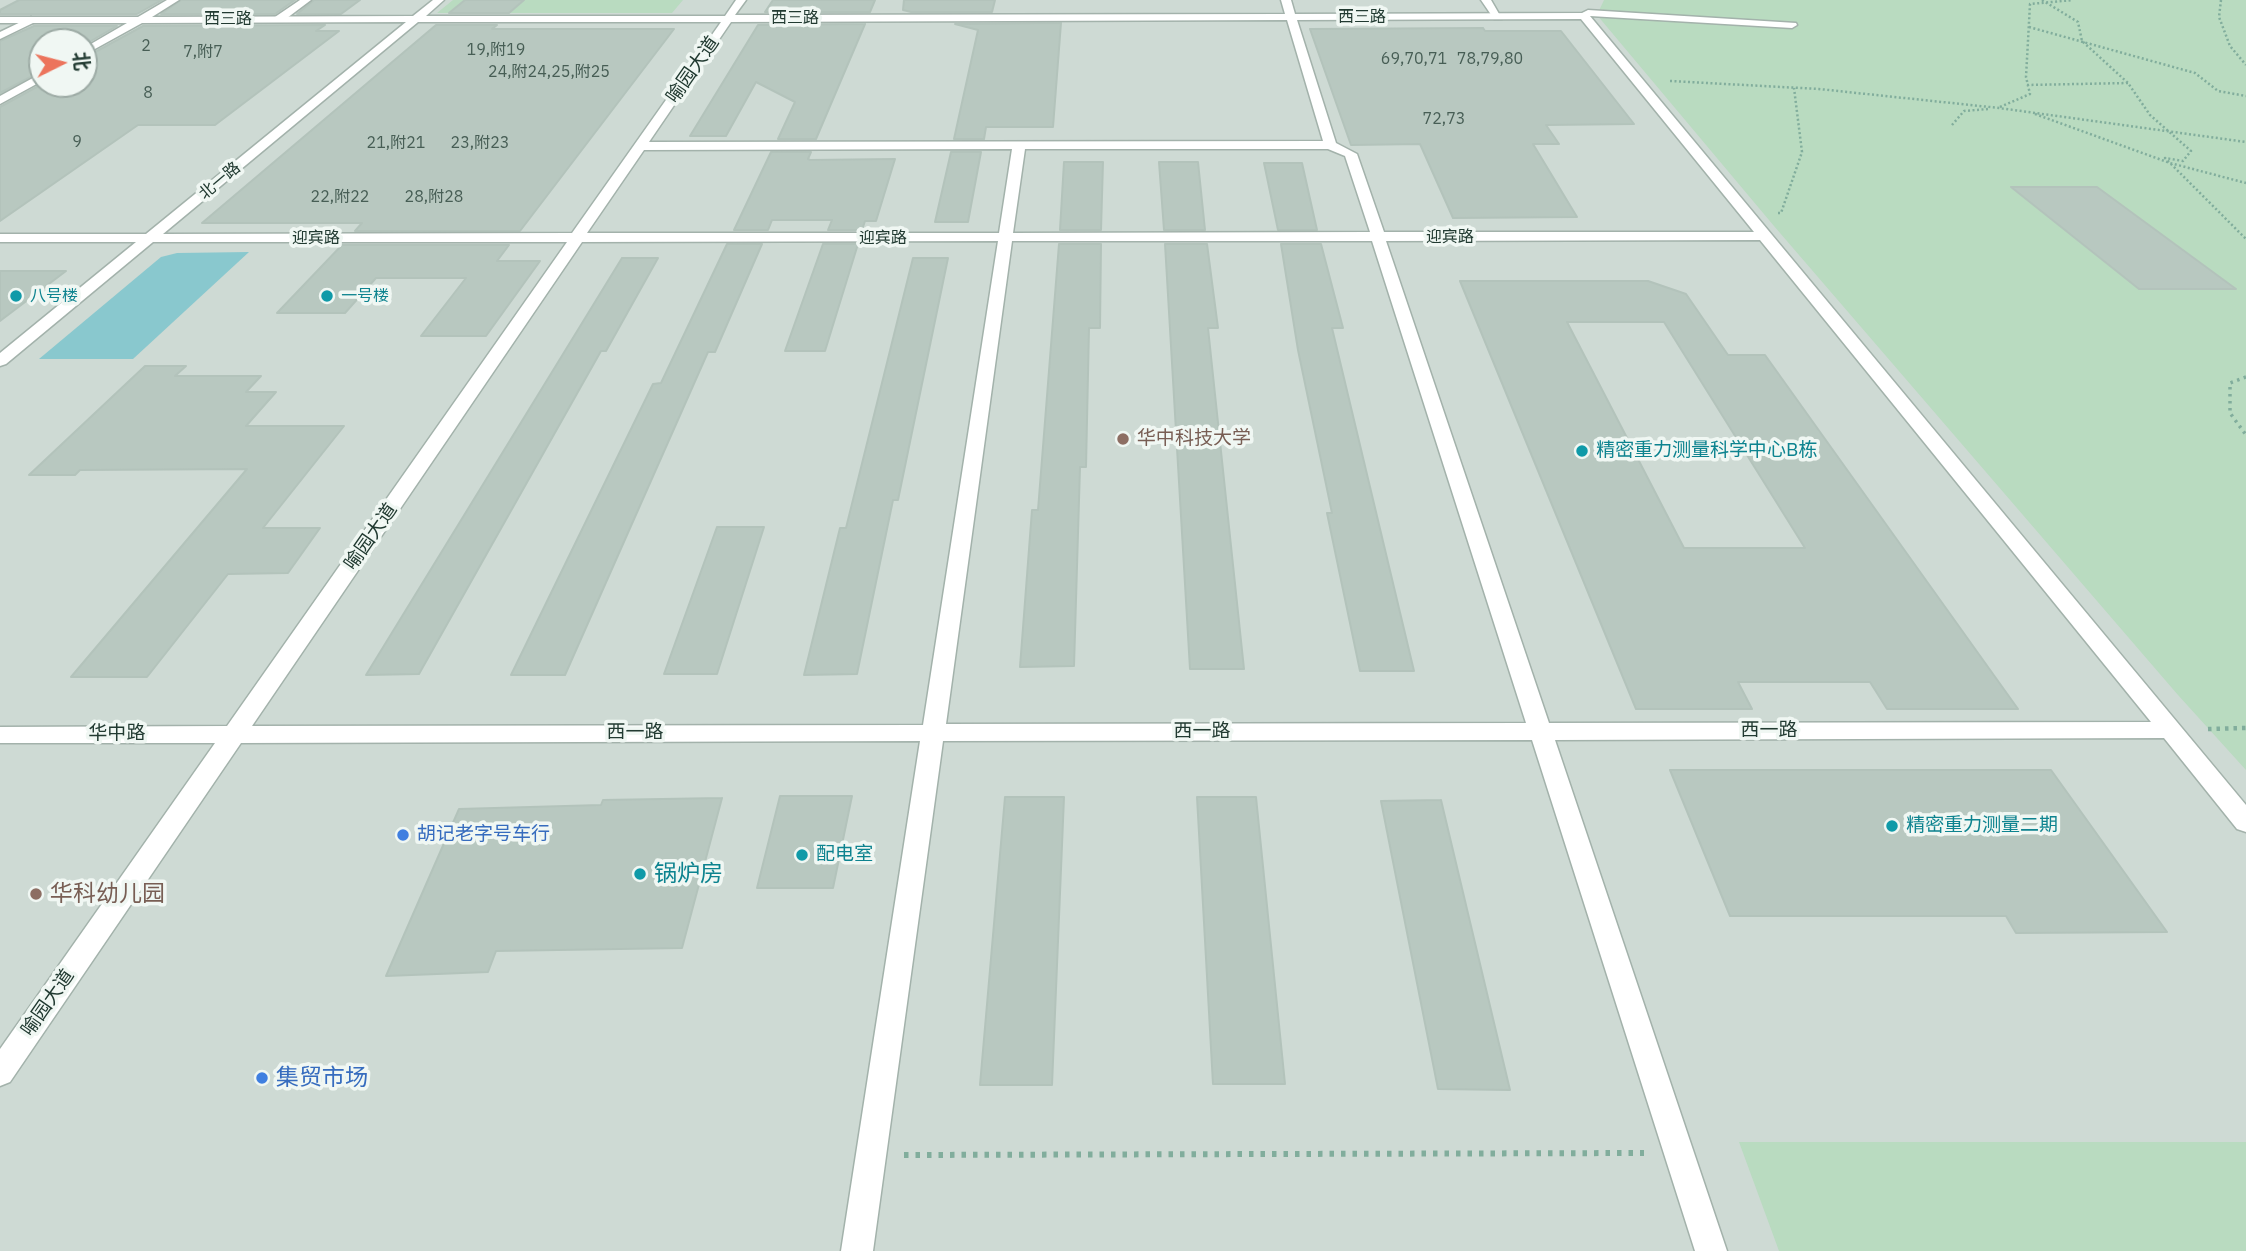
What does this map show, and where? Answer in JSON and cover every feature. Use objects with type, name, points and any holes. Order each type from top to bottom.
[{"type":"street","points":[[98,44],[174,0]]},
{"type":"street","points":[[279,19],[306,0]]},
{"type":"street","name":"北一路","points":[[0,361],[439,0]]},
{"type":"street","name":"喻园大道","points":[[0,1073],[741,0]]},
{"type":"street","points":[[1286,0],[1330,145]]},
{"type":"street","points":[[1486,0],[1498,17]]},
{"type":"street","points":[[1593,0],[1586,15],[1636,79],[2246,822]]},
{"type":"street","name":"西三路","points":[[0,20],[1586,15],[1792,25]]},
{"type":"street","points":[[0,36],[31,20]]},
{"type":"street","points":[[0,100],[28,84]]},
{"type":"street","points":[[857,1251],[1019,145]]},
{"type":"street","points":[[640,146],[1330,145],[1350,154],[1711,1251]]},
{"type":"street","name":"迎宾路","points":[[0,238],[1765,236]]},
{"type":"street","name":"西一路","points":[[234,734],[2170,730]]},
{"type":"street","name":"华中路","points":[[0,735],[234,734]]},
{"type":"path","points":[[2042,0],[2078,22],[2083,42],[2128,83],[2150,115],[2191,151],[2183,161],[2165,158],[2246,239]]},
{"type":"path","points":[[1952,125],[1964,111],[1999,108],[2030,94],[2027,85],[2030,4],[2073,0]]},
{"type":"path","points":[[2221,0],[2219,17],[2230,46],[2246,65]]},
{"type":"path","points":[[2029,27],[2195,73],[2218,91],[2246,96]]},
{"type":"path","points":[[1636,79],[1794,88],[1999,108],[2246,142]]},
{"type":"path","points":[[2027,85],[2128,83]]},
{"type":"path","points":[[1747,214],[1781,213],[1802,152],[1794,88]]},
{"type":"path","points":[[2027,111],[2076,132],[2170,163],[2246,183]]},
{"type":"path","points":[[2246,377],[2230,383],[2230,413],[2246,435]]},
{"type":"path","points":[[871,1155],[1679,1153]]},
{"type":"shaded area","name":"华中科技大学","points":[[0,0],[2246,0],[2246,1251],[0,1251]]},
{"type":"green space","points":[[453,0],[683,0],[672,13],[437,13]]},
{"type":"green space","points":[[1604,0],[2246,0],[2246,770],[2178,695],[1774,226],[1597,15]]},
{"type":"green space","points":[[1739,1142],[2246,1142],[2246,1251],[1779,1251]]},
{"type":"water","points":[[249,252],[133,359],[39,359],[161,257],[177,253]]},
{"type":"building","points":[[19,0],[162,0],[137,14],[0,14],[0,10]]},
{"type":"building","points":[[181,0],[295,0],[275,14],[161,14]]},
{"type":"building","points":[[314,0],[360,0],[341,14],[297,14]]},
{"type":"building","points":[[465,0],[524,0],[509,13],[449,13]]},
{"type":"building","points":[[773,0],[875,0],[870,12],[765,12]]},
{"type":"building","points":[[904,0],[995,0],[992,12],[911,12],[903,10]]},
{"type":"building","points":[[1061,23],[1053,127],[986,127],[984,139],[954,139],[978,30],[955,24]]},
{"type":"building","points":[[865,24],[816,139],[778,139],[795,102],[756,82],[726,136],[690,136],[758,25]]},
{"type":"building","points":[[325,25],[316,31],[339,31],[215,125],[138,125],[0,221],[0,107],[28,92],[28,98],[98,98],[98,50],[143,26]]},
{"type":"building","points":[[436,25],[497,25],[492,29],[674,29],[520,231],[355,231],[362,223],[202,223]]},
{"type":"building","points":[[117,26],[98,37],[98,28],[29,28]]},
{"type":"building","points":[[1483,28],[1485,31],[1561,31],[1634,124],[1546,125],[1559,144],[1533,144],[1577,217],[1453,218],[1420,144],[1351,145],[1310,29]]},
{"type":"building","points":[[28,29],[28,78],[0,93],[0,41]]},
{"type":"building","points":[[771,152],[811,152],[808,159],[810,160],[895,159],[876,221],[865,221],[862,230],[828,230],[832,220],[772,220],[768,230],[734,230]]},
{"type":"building","points":[[951,152],[981,152],[968,222],[935,222]]},
{"type":"building","points":[[1064,162],[1103,162],[1101,230],[1060,230]]},
{"type":"building","points":[[1159,162],[1198,162],[1205,230],[1164,230]]},
{"type":"building","points":[[1264,163],[1302,163],[1317,230],[1278,230]]},
{"type":"building","points":[[2011,187],[2097,187],[2236,289],[2139,289]]},
{"type":"building","points":[[727,244],[762,244],[715,352],[708,352],[565,675],[511,675],[653,384],[661,383]]},
{"type":"building","points":[[823,244],[858,244],[825,351],[785,351]]},
{"type":"building","points":[[1059,244],[1101,244],[1100,328],[1089,328],[1086,467],[1080,467],[1074,666],[1020,667],[1032,510],[1038,510]]},
{"type":"building","points":[[1165,244],[1207,244],[1218,328],[1208,328],[1244,669],[1190,669]]},
{"type":"building","points":[[1281,244],[1321,244],[1343,328],[1332,328],[1414,671],[1360,671],[1327,513],[1332,513],[1298,350]]},
{"type":"building","name":"一号楼","points":[[342,245],[509,245],[497,261],[540,261],[486,336],[421,336],[466,278],[376,278],[345,313],[277,313]]},
{"type":"building","points":[[622,258],[658,258],[606,351],[601,351],[419,674],[366,675]]},
{"type":"building","points":[[913,258],[948,258],[898,500],[893,500],[857,674],[804,675],[840,528],[846,528]]},
{"type":"building","name":"八号楼","points":[[0,271],[66,271],[0,321]]},
{"type":"building","name":"精密重力测量科学中心B栋","points":[[1460,281],[1648,281],[1686,294],[1728,355],[1765,355],[2018,709],[1887,709],[1870,682],[1738,682],[1752,709],[1636,709]],"holes":[[[1567,322],[1664,322],[1805,548],[1684,548]]]},
{"type":"building","points":[[145,366],[186,366],[175,376],[261,376],[246,392],[276,392],[246,426],[344,426],[263,528],[320,528],[288,573],[228,574],[147,677],[71,677],[247,469],[80,470],[75,475],[29,475]]},
{"type":"building","points":[[717,527],[764,527],[717,674],[664,674]]},
{"type":"building","name":"精密重力测量二期","points":[[1670,770],[2051,770],[2167,932],[2016,933],[2006,916],[1730,916]]},
{"type":"building","name":"配电室","points":[[780,796],[852,796],[833,888],[757,888]]},
{"type":"building","points":[[1005,797],[1064,797],[1052,1085],[980,1085]]},
{"type":"building","points":[[1197,797],[1256,797],[1285,1084],[1213,1084]]},
{"type":"building","points":[[722,798],[682,948],[496,951],[488,972],[386,976],[459,809],[601,805],[603,800]]},
{"type":"building","points":[[1441,800],[1510,1090],[1438,1089],[1381,801]]},
{"type":"place","name":"八号楼","points":[[16,296]]},
{"type":"place","name":"一号楼","points":[[327,296]]},
{"type":"place","name":"华中科技大学","points":[[1123,439]]},
{"type":"place","name":"精密重力测量科学中心B栋","points":[[1582,451]]},
{"type":"place","name":"精密重力测量二期","points":[[1892,826]]},
{"type":"place","name":"胡记老字号车行","points":[[403,835]]},
{"type":"place","name":"配电室","points":[[802,855]]},
{"type":"place","name":"锅炉房","points":[[640,874]]},
{"type":"place","name":"华科幼儿园","points":[[36,894]]},
{"type":"place","name":"集贸市场","points":[[262,1078]]}]
